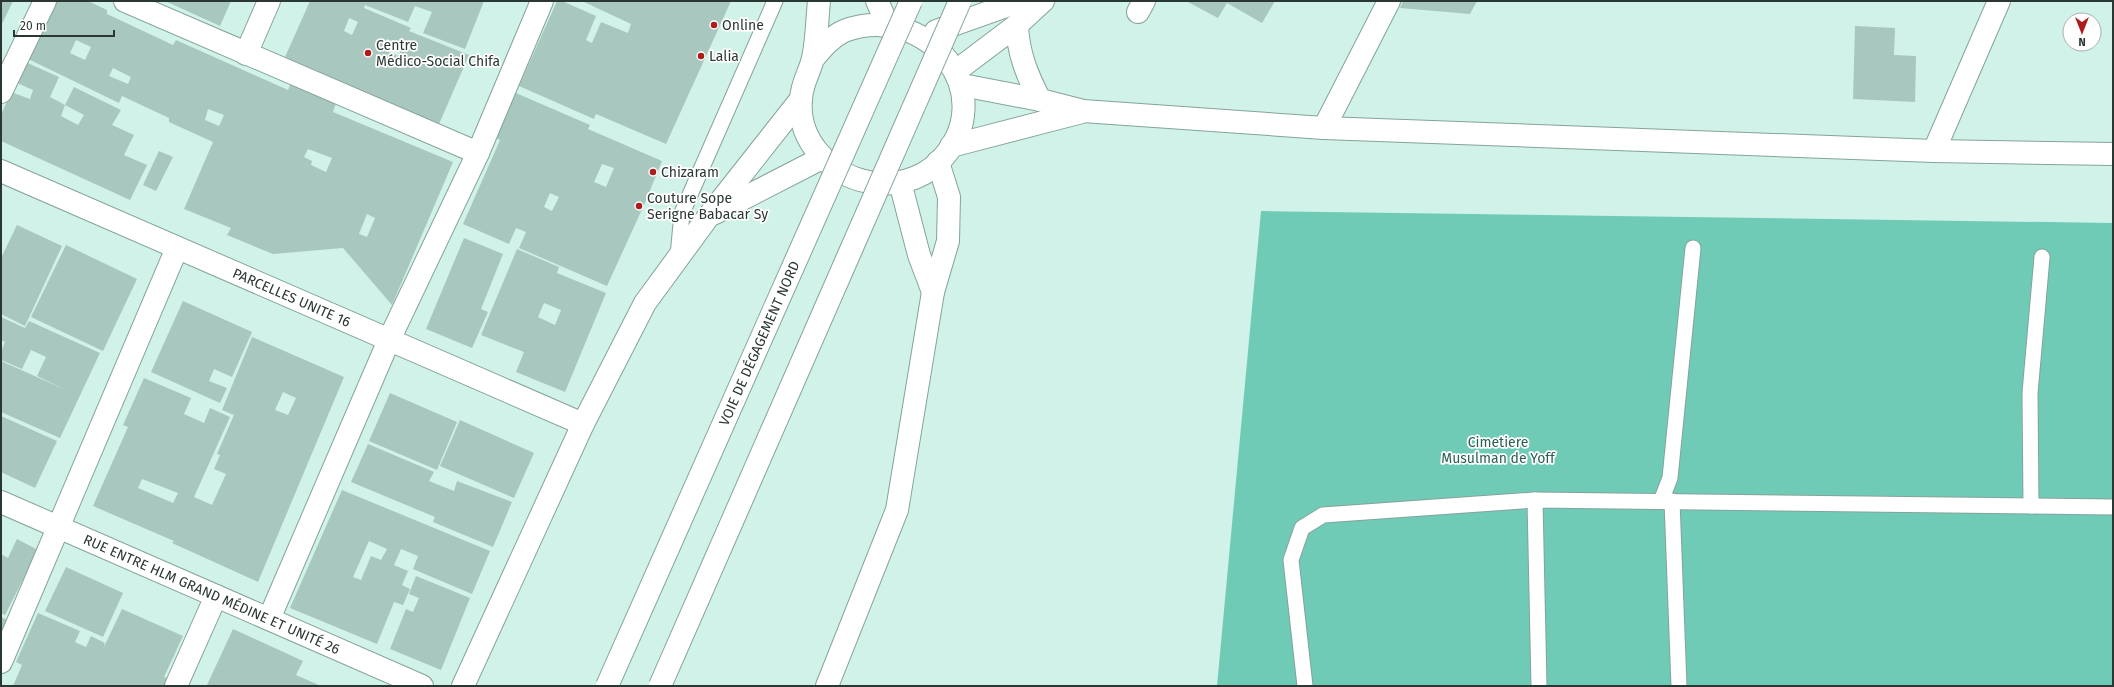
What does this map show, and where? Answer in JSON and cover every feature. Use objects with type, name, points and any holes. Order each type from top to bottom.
[{"type":"main road","points":[[1,92],[45,1]]},
{"type":"main road","points":[[125,1],[478,153]]},
{"type":"main road","points":[[246,54],[269,1]]},
{"type":"main road","points":[[269,619],[389,340],[478,153],[542,1]]},
{"type":"main road","points":[[813,59],[819,1]]},
{"type":"main road","points":[[877,1],[886,21]]},
{"type":"main road","name":"VOIE DE DÉGAGEMENT NORD","points":[[606,686],[911,1]]},
{"type":"main road","points":[[660,686],[960,1]]},
{"type":"main road","points":[[926,34],[1020,1]]},
{"type":"main road","points":[[959,78],[1043,1]]},
{"type":"main road","points":[[1324,128],[1388,1]]},
{"type":"main road","points":[[1934,151],[1998,1]]},
{"type":"main road","points":[[886,21],[907,25],[926,34],[943,47],[959,78],[963,113],[961,127],[945,154],[920,175],[900,182],[879,184],[858,180],[838,171],[822,158],[810,140],[802,120],[801,99],[804,78],[813,59],[827,43],[844,31],[865,23],[886,21]]},
{"type":"main road","points":[[1017,25],[1021,56],[1027,76],[1040,100]]},
{"type":"main road","points":[[959,78],[1083,112],[1324,128],[1934,151],[2113,154]]},
{"type":"main road","points":[[463,686],[583,424],[645,303],[708,217],[801,99]]},
{"type":"main road","points":[[945,154],[1083,112]]},
{"type":"main road","points":[[827,686],[897,510],[933,292],[948,241],[949,197],[945,154]]},
{"type":"main road","points":[[708,217],[822,158]]},
{"type":"main road","name":"PARCELLES UNITE 16","points":[[1,170],[583,424]]},
{"type":"main road","points":[[900,182],[919,255],[933,292]]},
{"type":"main road","points":[[1,662],[177,248]]},
{"type":"main road","name":"RUE ENTRE HLM GRAND MÉDINE ET UNITÉ 26","points":[[1,502],[422,686]]},
{"type":"main road","points":[[176,686],[216,596]]},
{"type":"lane","points":[[677,260],[682,213],[775,1]]},
{"type":"lane","points":[[1678,686],[1667,501],[1693,248]]},
{"type":"lane","points":[[2030,506],[2030,393],[2042,257]]},
{"type":"lane","points":[[1535,500],[1539,686]]},
{"type":"lane","points":[[1305,686],[1291,560],[1302,528],[1323,514],[1535,500],[2113,507]]},
{"type":"green space","name":"Cimetiere Musulman de Yoff","points":[[1261,211],[2113,223],[2113,686],[1217,686]]},
{"type":"building","points":[[1,1],[13,1],[1,26]]},
{"type":"building","points":[[51,1],[88,1],[107,10],[107,14],[173,45],[176,40],[288,90],[291,83],[336,103],[333,112],[453,162],[392,305],[343,248],[273,254],[227,235],[231,228],[184,209],[213,142],[169,122],[169,118],[122,96],[119,103],[24,57]],"holes":[[[76,40],[91,47],[85,60],[70,53]],[[113,68],[131,77],[128,84],[109,76]],[[208,109],[224,115],[219,126],[205,120]],[[308,149],[332,158],[326,172],[311,165],[312,161],[304,157]],[[367,214],[375,218],[367,237],[359,234]]]},
{"type":"building","points":[[165,1],[231,1],[220,26]]},
{"type":"building","points":[[310,1],[484,1],[465,49],[423,33],[432,12],[415,6],[408,22],[365,5],[364,8],[411,28],[409,31],[469,55],[439,124],[285,57]],"holes":[[[349,18],[358,22],[352,35],[344,31]],[[387,39],[403,46],[398,56],[383,49]]]},
{"type":"building","points":[[557,1],[562,1],[596,16],[586,40],[592,43],[601,22],[628,33],[631,24],[582,1],[731,1],[666,144],[596,114],[594,119],[519,86]]},
{"type":"building","points":[[1186,1],[1275,1],[1262,23],[1227,3],[1218,18]]},
{"type":"building","points":[[1403,1],[1477,1],[1470,14],[1400,8]]},
{"type":"building","points":[[1855,26],[1895,28],[1894,55],[1916,56],[1915,102],[1853,99]]},
{"type":"building","points":[[23,61],[59,77],[50,97],[65,105],[74,87],[121,110],[112,125],[134,135],[124,155],[147,165],[130,200],[1,141],[1,115],[11,92],[30,99],[33,90],[15,82]],"holes":[[[65,105],[84,115],[78,125],[61,116]]]},
{"type":"building","points":[[516,93],[590,125],[588,129],[662,161],[644,205],[607,286],[519,248],[526,232],[516,228],[509,244],[463,224],[500,140],[496,138]],"holes":[[[602,164],[614,168],[606,187],[594,182]],[[550,193],[559,197],[552,211],[544,207]]]},
{"type":"building","points":[[159,151],[173,157],[156,191],[143,185]]},
{"type":"building","points":[[17,225],[62,246],[25,326],[1,314],[1,258]]},
{"type":"building","points":[[464,238],[503,254],[481,309],[488,312],[472,348],[426,329]]},
{"type":"building","points":[[66,245],[137,279],[103,351],[31,317]]},
{"type":"building","points":[[517,249],[559,267],[557,273],[606,293],[565,392],[516,372],[524,352],[481,335]],"holes":[[[544,303],[561,310],[555,325],[538,317]]]},
{"type":"building","points":[[183,301],[252,332],[232,377],[214,369],[209,381],[227,388],[220,403],[151,372]]},
{"type":"building","points":[[1,317],[25,328],[29,321],[100,353],[60,438],[1,412],[1,361],[66,390],[37,376],[46,357],[31,350],[22,369],[1,360],[1,352],[5,342],[1,340]]},
{"type":"building","points":[[252,337],[344,377],[258,582],[172,543],[174,541],[93,506],[128,427],[123,425],[144,378],[191,398],[184,414],[204,423],[210,408],[230,417],[194,497],[212,505],[226,474],[214,469],[220,455],[217,454],[234,415],[222,410]],"holes":[[[283,392],[296,398],[288,415],[275,410]],[[142,479],[178,493],[173,503],[138,488]]]},
{"type":"building","points":[[390,393],[457,422],[437,470],[369,441]]},
{"type":"building","points":[[1,416],[57,441],[35,488],[1,472]]},
{"type":"building","points":[[460,420],[534,453],[514,498],[440,466]]},
{"type":"building","points":[[368,444],[434,472],[429,481],[454,491],[457,481],[512,502],[493,547],[433,522],[435,517],[351,482]]},
{"type":"building","points":[[342,490],[490,551],[472,594],[413,569],[418,556],[401,549],[394,565],[408,571],[402,585],[410,589],[403,605],[394,602],[377,644],[290,608]],"holes":[[[369,541],[387,549],[381,560],[371,556],[361,580],[353,577]]]},
{"type":"building","points":[[17,539],[38,550],[5,615],[1,613],[1,554],[8,558]]},
{"type":"building","points":[[66,567],[123,593],[103,637],[45,611]]},
{"type":"building","points":[[416,576],[470,598],[441,670],[390,649],[406,609],[413,612],[419,598],[409,594]]},
{"type":"building","points":[[122,609],[183,636],[164,677],[168,678],[165,686],[13,686],[22,665],[16,662],[38,613],[80,631],[75,642],[86,647],[91,636],[105,643],[103,649]]},
{"type":"building","points":[[1,617],[7,620],[1,633]]},
{"type":"building","points":[[233,629],[303,661],[296,675],[321,686],[207,685]]},
{"type":"place","name":"Online","points":[[714,25]]},
{"type":"place","name":"Centre Médico-Social Chifa","points":[[368,53]]},
{"type":"place","name":"Lalia","points":[[701,56]]},
{"type":"place","name":"Chizaram","points":[[653,172]]},
{"type":"place","name":"Couture Sope Serigne Babacar Sy","points":[[639,206]]}]
